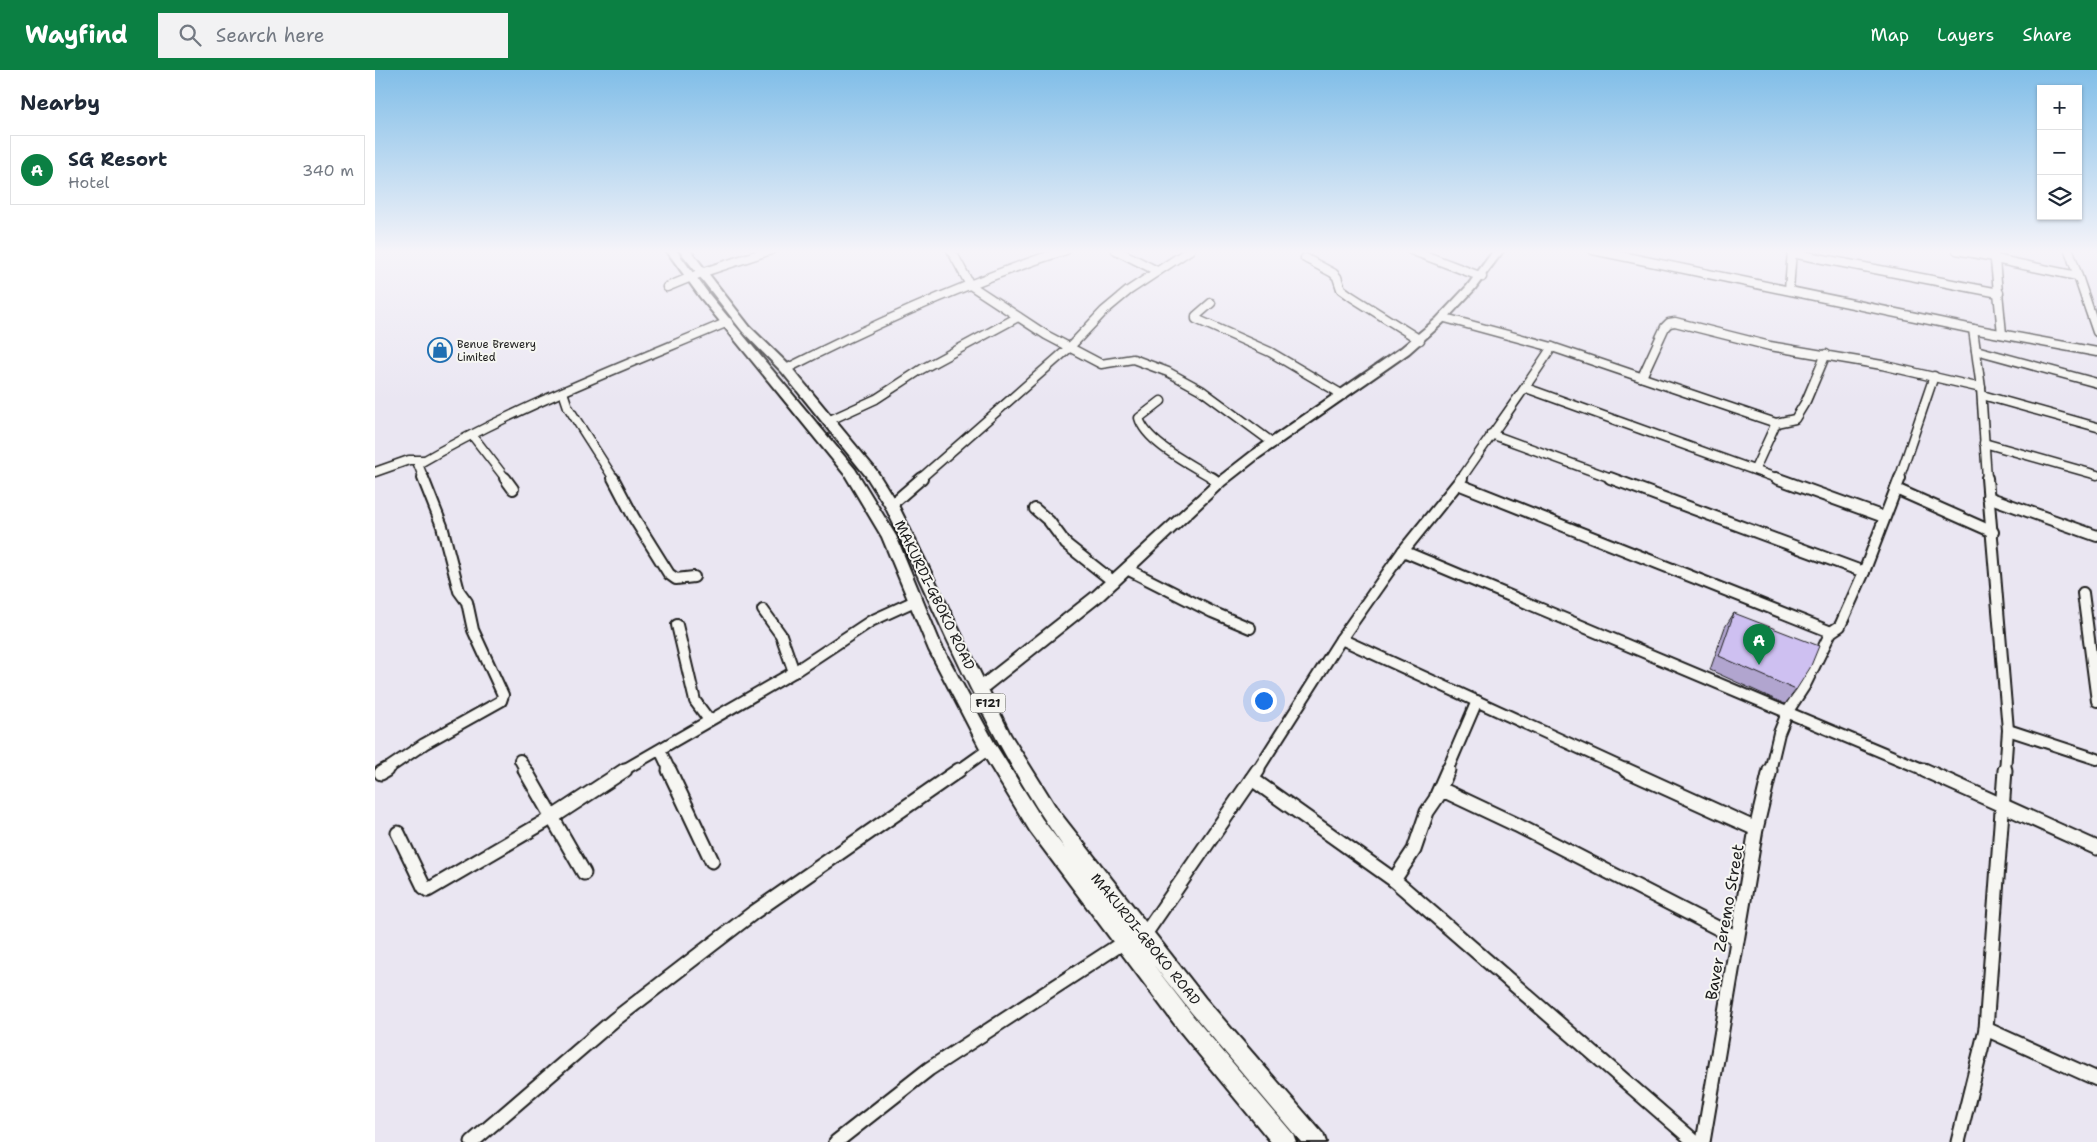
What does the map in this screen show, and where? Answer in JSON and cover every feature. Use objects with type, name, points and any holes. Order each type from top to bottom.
[{"type":"main road","name":"F121","points":[[713,300],[727,322],[850,472],[889,536],[917,600],[934,646],[989,749],[1036,825],[1186,1023],[1285,1142]]},
{"type":"main road","name":"MAKURDI-GBOKO ROAD","points":[[719,300],[786,370],[871,473],[891,505],[1004,739],[1051,815],[1143,937],[1315,1142]]},
{"type":"street","points":[[786,370],[848,336],[934,300]]},
{"type":"street","points":[[993,300],[1069,348],[1101,364],[1133,359],[1168,372],[1201,390],[1273,442]]},
{"type":"street","points":[[891,505],[1069,348],[1104,311],[1119,300]]},
{"type":"street","points":[[1357,300],[1420,340]]},
{"type":"street","points":[[981,688],[1050,636],[1114,582],[1219,483],[1273,442],[1387,366],[1445,318],[1461,300]]},
{"type":"street","points":[[1836,300],[1973,329],[2097,352]]},
{"type":"street","points":[[1999,300],[2001,334]]},
{"type":"street","points":[[2086,300],[2097,332]]},
{"type":"street","points":[[1211,302],[1196,316],[1196,319],[1269,352],[1343,395]]},
{"type":"street","points":[[828,421],[876,399],[922,369],[1018,316]]},
{"type":"street","points":[[1445,318],[1552,347],[1776,423],[1795,419],[1806,401],[1826,354]]},
{"type":"street","points":[[381,773],[424,744],[501,701],[503,695],[473,630],[467,602],[459,591],[442,526],[418,464],[471,435],[563,392],[727,322]]},
{"type":"street","points":[[1642,377],[1665,327],[1672,322],[1770,346],[1826,354],[1934,376],[2097,428]]},
{"type":"street","points":[[1958,1142],[1986,1029],[2008,730],[1981,391],[1973,329]]},
{"type":"street","points":[[1143,937],[1252,779],[1341,640],[1403,551],[1458,484],[1491,434],[1526,388],[1552,347]]},
{"type":"street","points":[[1976,350],[2097,383]]},
{"type":"street","name":"Baver Zeremo Street","points":[[1703,1142],[1756,829],[1779,733],[1788,711],[1805,685],[1831,632],[1839,626],[1864,572],[1896,489],[1934,376]]},
{"type":"street","points":[[1526,388],[1884,517]]},
{"type":"street","points":[[563,392],[568,407],[609,470],[634,518],[669,574],[676,579],[693,577]]},
{"type":"street","points":[[1161,401],[1139,418],[1142,429],[1156,442],[1219,483]]},
{"type":"street","points":[[1755,469],[1776,423]]},
{"type":"street","points":[[1491,434],[1864,572]]},
{"type":"street","points":[[471,435],[513,489]]},
{"type":"street","points":[[1984,443],[2097,475]]},
{"type":"street","points":[[375,472],[409,460],[423,460]]},
{"type":"street","points":[[1458,484],[1831,632]]},
{"type":"street","points":[[1896,489],[1993,532]]},
{"type":"street","points":[[1988,497],[2097,536]]},
{"type":"street","points":[[1035,509],[1049,521],[1066,544],[1114,582]]},
{"type":"street","points":[[1403,551],[1788,711],[2004,804],[2097,848]]},
{"type":"street","points":[[1127,569],[1212,612],[1250,628]]},
{"type":"street","points":[[2083,593],[2094,654],[2097,702]]},
{"type":"street","points":[[398,833],[428,890],[553,817],[617,774],[794,672],[871,621],[917,600]]},
{"type":"street","points":[[763,610],[781,635],[794,672]]},
{"type":"street","points":[[677,625],[695,701],[709,720]]},
{"type":"street","points":[[1341,640],[1756,829]]},
{"type":"street","points":[[1395,880],[1415,849],[1423,820],[1437,796],[1477,701]]},
{"type":"street","points":[[2008,730],[2097,759]]},
{"type":"street","points":[[472,1142],[607,1026],[753,913],[989,749]]},
{"type":"street","points":[[660,750],[712,861]]},
{"type":"street","points":[[521,760],[584,873]]},
{"type":"street","points":[[1252,779],[1395,880],[1695,1142]]},
{"type":"street","points":[[1437,796],[1440,792],[1447,792],[1465,799],[1737,938]]},
{"type":"street","points":[[836,1142],[929,1069],[1124,942]]},
{"type":"street","points":[[1986,1029],[2097,1079]]},
{"type":"building","points":[[1734,613],[1819,646],[1810,668],[1796,690],[1719,656]]},
{"type":"place","name":"Benue Brewery Limited","points":[[440,350]]},
{"type":"place","name":"SG Resort","points":[[1759,665]]}]
